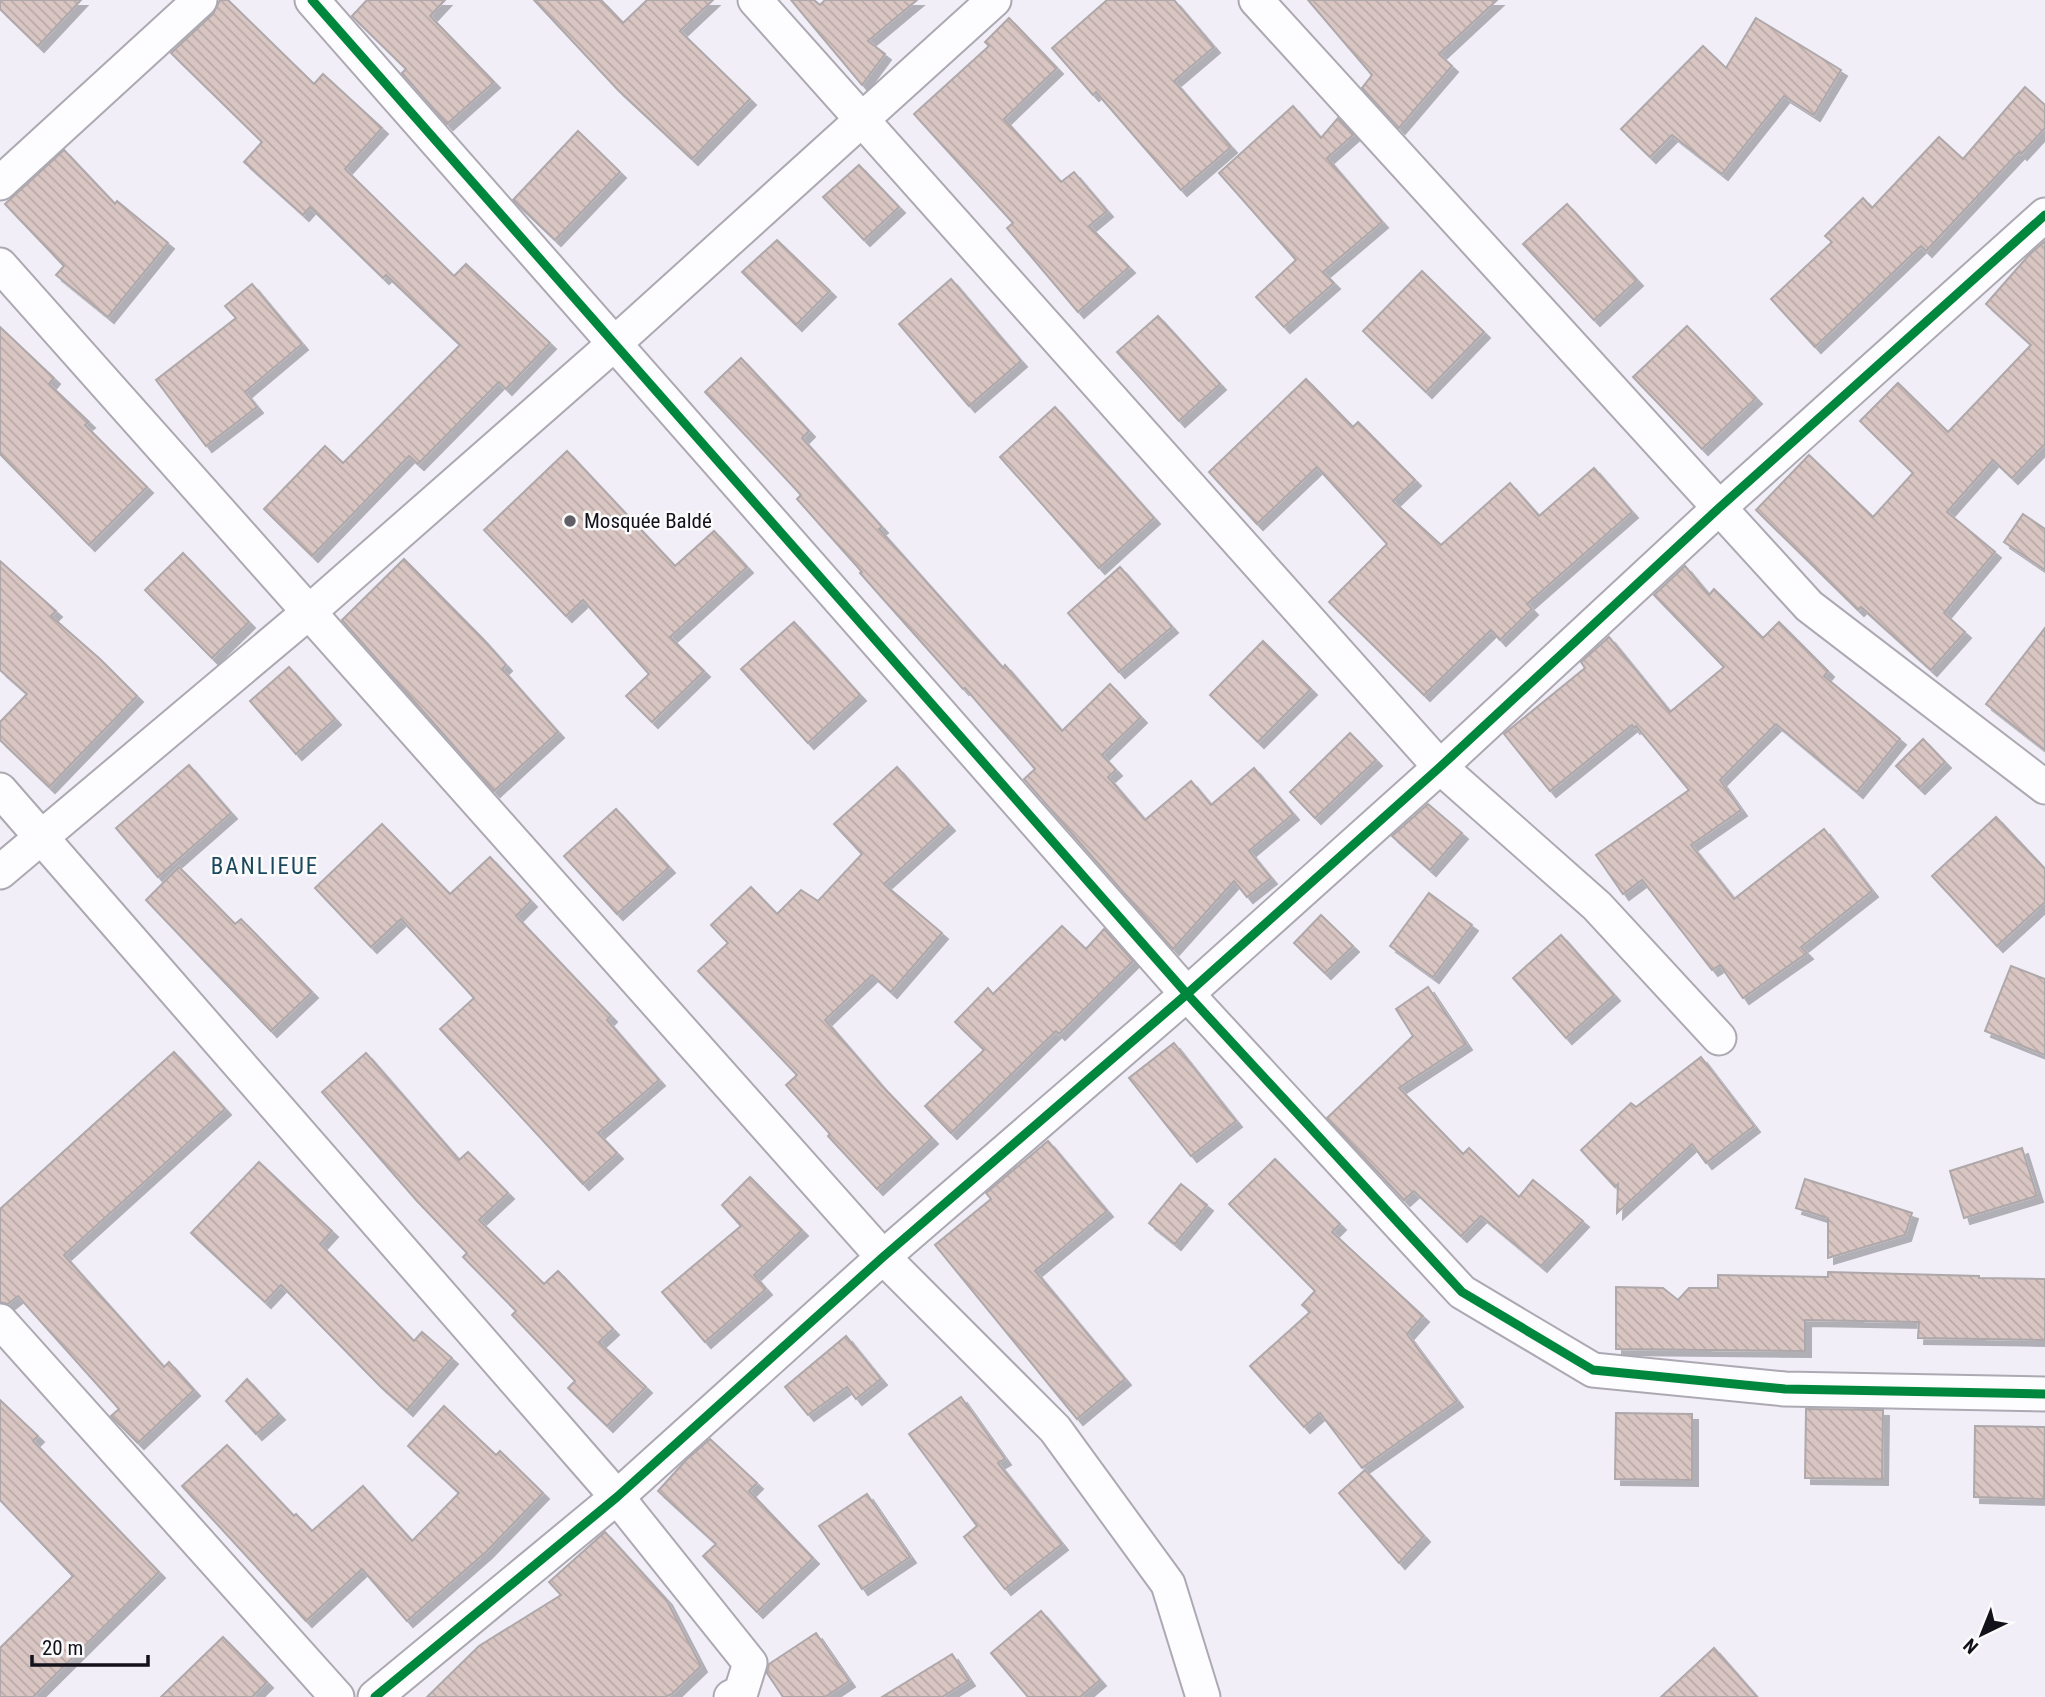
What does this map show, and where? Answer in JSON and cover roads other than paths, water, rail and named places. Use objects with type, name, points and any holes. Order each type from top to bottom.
[{"type":"street","points":[[0,183],[200,0]]},
{"type":"street","points":[[312,0],[1187,994],[1462,1292],[1593,1370],[1785,1389],[2045,1394]]},
{"type":"street","points":[[755,0],[1440,767],[1597,906],[1719,1038]]},
{"type":"street","points":[[0,872],[309,612],[614,344],[994,0]]},
{"type":"street","points":[[1256,0],[1809,606],[2045,787]]},
{"type":"street","points":[[375,1697],[617,1497],[883,1257],[1187,994],[1440,767],[1719,508],[2041,226]]},
{"type":"street","points":[[0,265],[883,1257],[1055,1429],[1168,1584],[1203,1697]]},
{"type":"street","points":[[0,790],[617,1497],[750,1663],[741,1692],[731,1697]]},
{"type":"street","points":[[0,1321],[337,1697]]},
{"type":"place","name":"Mosquée Baldé","points":[[570,521]]},
{"type":"district","name":"BANLIEUE","points":[[265,866]]}]
